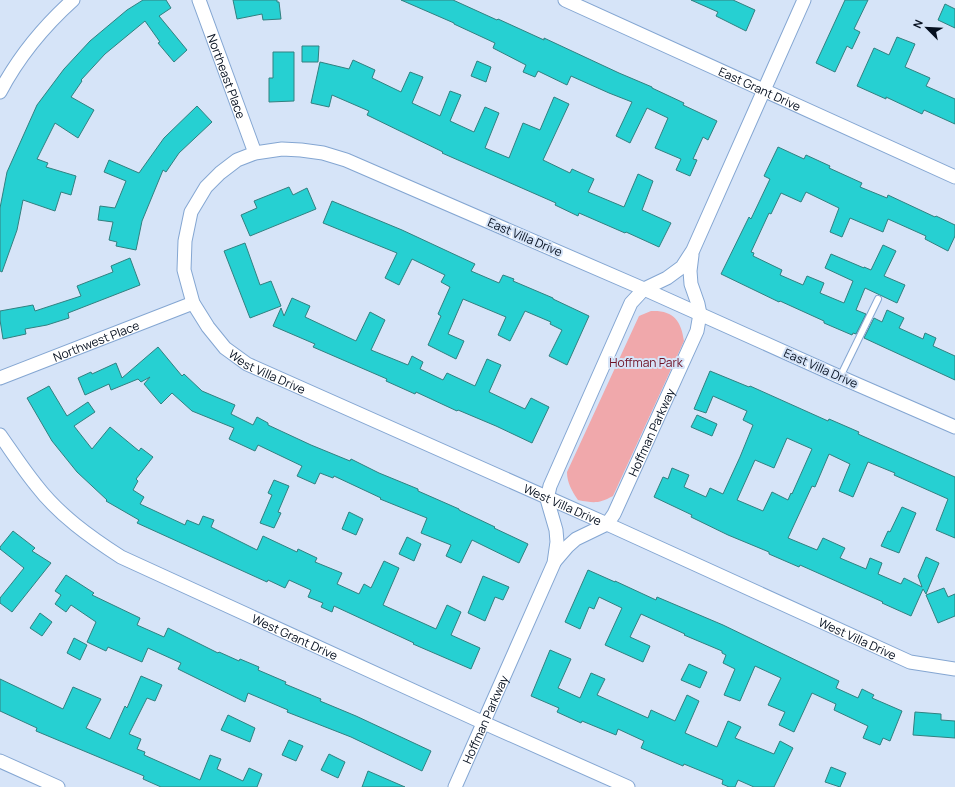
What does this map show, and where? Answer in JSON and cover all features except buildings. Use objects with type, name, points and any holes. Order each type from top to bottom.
[{"type":"street","points":[[0,92],[26,50],[52,19],[73,0]]},
{"type":"street","name":"Northeast Place","points":[[199,0],[255,153]]},
{"type":"street","name":"East Grant Drive","points":[[565,0],[955,177]]},
{"type":"street","name":"Hoffman Parkway","points":[[554,563],[557,542],[556,530],[547,499],[550,486],[560,462],[631,303],[644,289],[667,278],[682,267],[693,250],[804,0]]},
{"type":"street","name":"East Villa Drive","points":[[193,303],[184,270],[185,241],[191,212],[206,187],[220,173],[237,160],[255,153],[282,149],[323,153],[346,160],[644,289],[955,427]]},
{"type":"street","name":"Hoffman Parkway","points":[[455,787],[554,563],[567,547],[576,540],[607,524],[614,514],[697,331],[700,314],[691,284],[690,271],[693,250]]},
{"type":"street","name":"Northwest Place","points":[[0,378],[193,303]]},
{"type":"street","name":"West Villa Drive","points":[[193,303],[208,327],[225,348],[248,364],[547,499],[607,524],[910,662],[955,669]]},
{"type":"street","name":"West Grant Drive","points":[[0,435],[36,486],[64,515],[94,539],[121,557],[484,723],[628,787]]},
{"type":"street","points":[[0,761],[58,787]]},
{"type":"lane","points":[[840,377],[878,298]]},
{"type":"green space","name":"Hoffman Park","points":[[651,311],[665,312],[675,318],[681,327],[684,341],[613,496],[596,502],[578,500],[569,483],[567,472],[639,316]]}]
